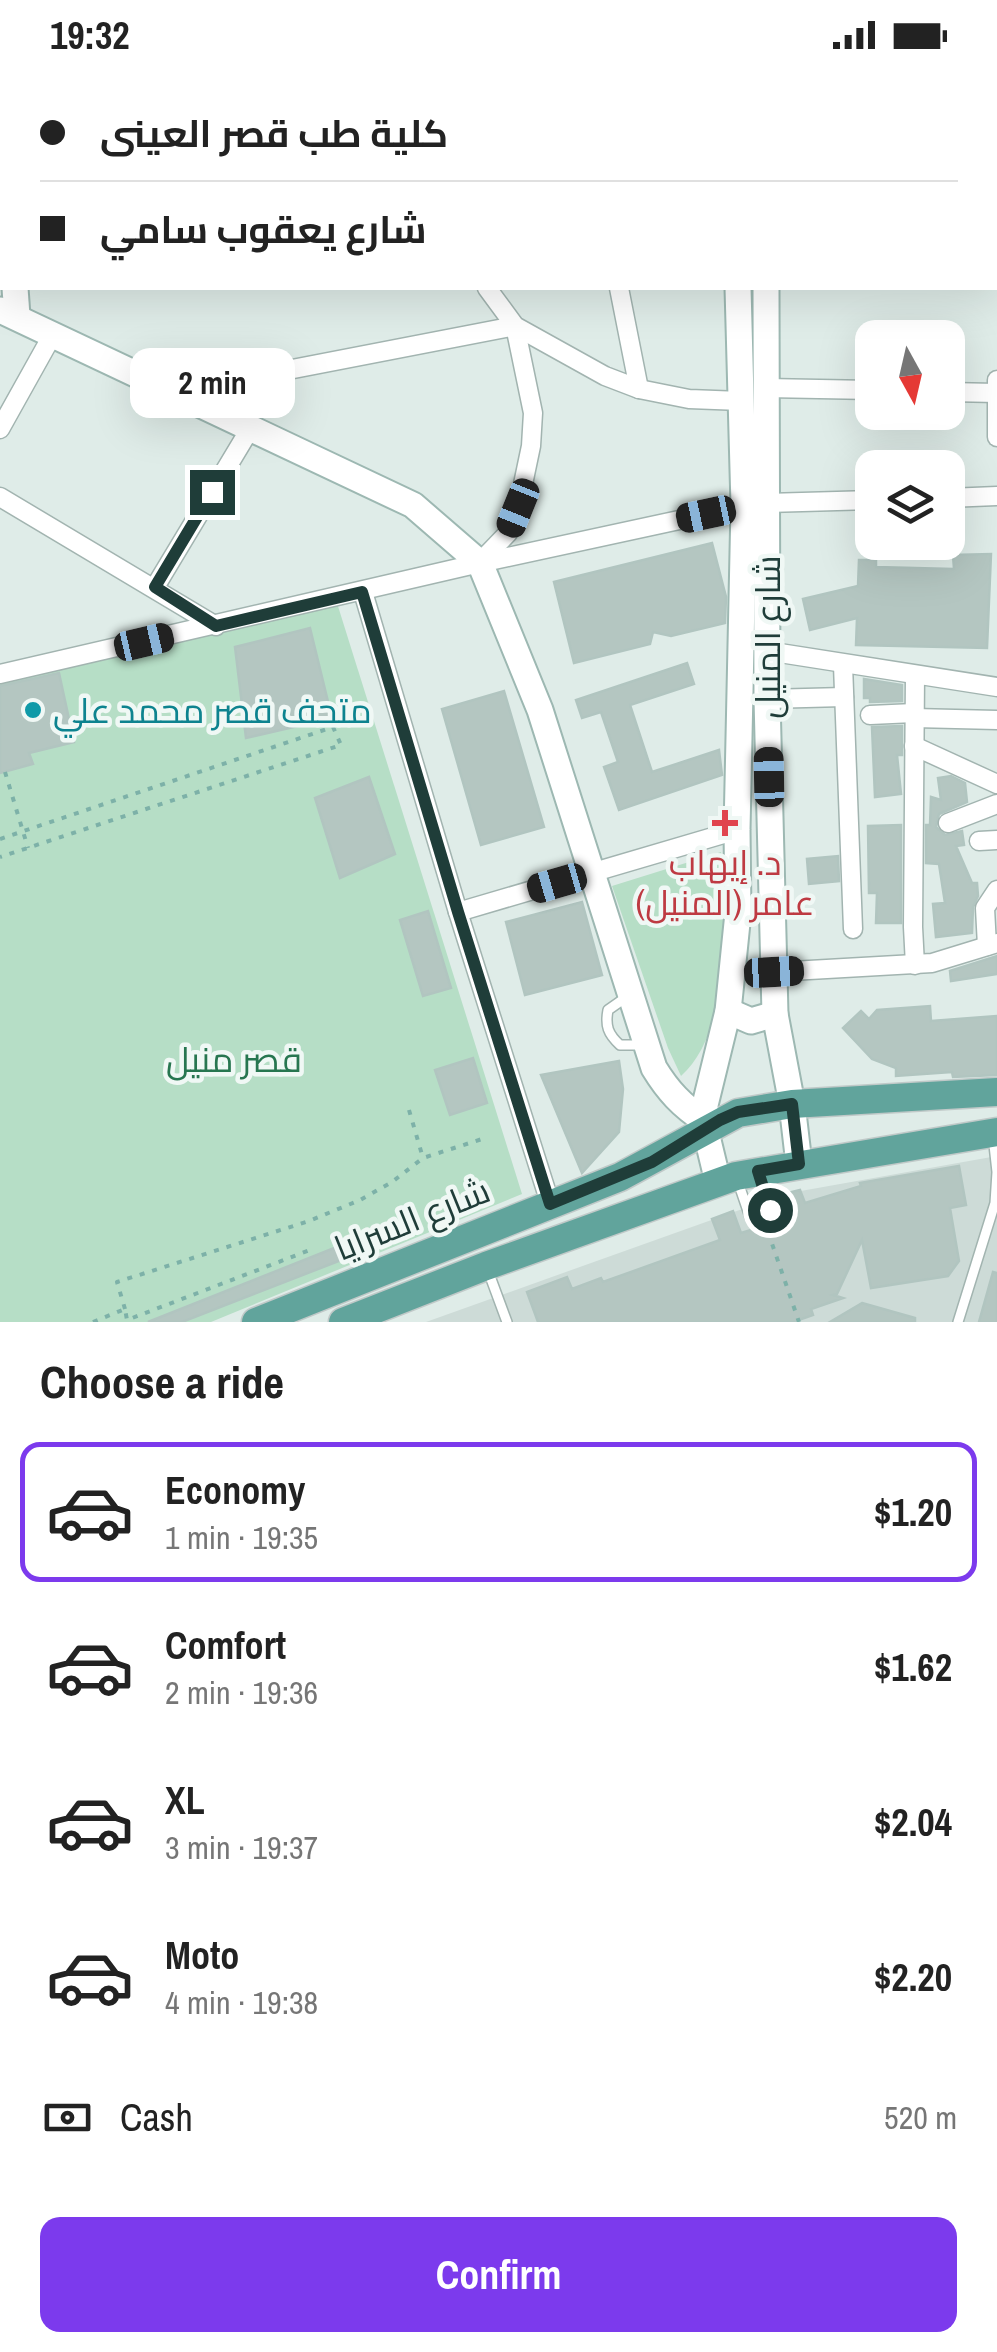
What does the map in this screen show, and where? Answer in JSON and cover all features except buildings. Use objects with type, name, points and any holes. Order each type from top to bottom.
[{"type":"main road","name":"شارع السرايا","points":[[256,1322],[652,1162],[705,1124],[738,1112],[792,1104],[997,1092]]},
{"type":"main road","name":"شارع السرايا","points":[[343,1322],[738,1176],[995,1132]]},
{"type":"street","points":[[488,290],[515,326],[570,358],[639,389],[689,399],[741,401]]},
{"type":"street","points":[[619,290],[639,389]]},
{"type":"street","name":"شارع المنيل","points":[[738,290],[741,401],[755,505],[767,651],[775,1014],[799,1164]]},
{"type":"street","name":"شارع المنيل","points":[[738,1176],[705,1124],[710,1075],[728,1011],[738,913],[736,830],[755,505],[766,388],[766,290]]},
{"type":"street","points":[[9,313],[413,505],[480,563],[540,710],[654,1068],[667,1089],[705,1124]]},
{"type":"street","points":[[173,392],[515,326]]},
{"type":"street","points":[[480,563],[508,533],[518,508],[531,446],[533,413],[515,326]]},
{"type":"street","points":[[0,429],[53,334]]},
{"type":"street","points":[[997,380],[997,437]]},
{"type":"street","points":[[766,388],[855,390]]},
{"type":"street","points":[[965,392],[997,393]]},
{"type":"street","points":[[155,587],[250,429]]},
{"type":"street","points":[[965,497],[997,496]]},
{"type":"street","points":[[0,497],[216,626]]},
{"type":"street","points":[[0,674],[480,563],[755,505],[855,501]]},
{"type":"street","points":[[362,592],[550,1204]]},
{"type":"street","points":[[767,651],[843,666],[997,686]]},
{"type":"street","points":[[843,666],[853,929]]},
{"type":"street","points":[[915,676],[915,965]]},
{"type":"street","points":[[767,698],[844,698]]},
{"type":"street","points":[[870,714],[997,720]]},
{"type":"street","points":[[914,746],[997,784]]},
{"type":"street","points":[[948,822],[997,804]]},
{"type":"street","points":[[458,912],[736,830]]},
{"type":"street","points":[[774,972],[932,964],[992,944],[985,908],[997,890]]},
{"type":"street","points":[[728,1011],[751,1021],[775,1014]]},
{"type":"lane","points":[[958,1322],[994,1203],[995,1132]]},
{"type":"lane","points":[[738,1176],[770,1212],[763,1218],[750,1218],[738,1176]]},
{"type":"lane","points":[[486,1266],[507,1322]]},
{"type":"path","points":[[0,839],[333,727],[341,744],[0,858]]},
{"type":"path","points":[[4,772],[28,848]]},
{"type":"path","points":[[408,1110],[423,1158]]},
{"type":"path","points":[[310,1250],[127,1320],[116,1282],[309,1221],[360,1200],[423,1158],[482,1139]]},
{"type":"path","points":[[763,1218],[799,1322]]},
{"type":"path","points":[[93,1322],[125,1309]]},
{"type":"shaded area","points":[[997,1156],[997,1322],[426,1322],[784,1194]]},
{"type":"green space","name":"قصر منيل","points":[[337,603],[522,1194],[211,1322],[0,1322],[0,677]]},
{"type":"green space","points":[[721,852],[725,939],[718,1002],[698,1056],[681,1076],[612,886]]},
{"type":"place","name":"متحف قصر محمد علي","points":[[33,710]]},
{"type":"place","name":"د. إيهاب عامر (المنيل)","points":[[725,823]]},
{"type":"route","points":[[212,492],[155,587],[216,626],[362,592],[550,1204],[652,1162],[738,1112],[792,1104],[799,1164],[758,1171],[770,1210]]}]
